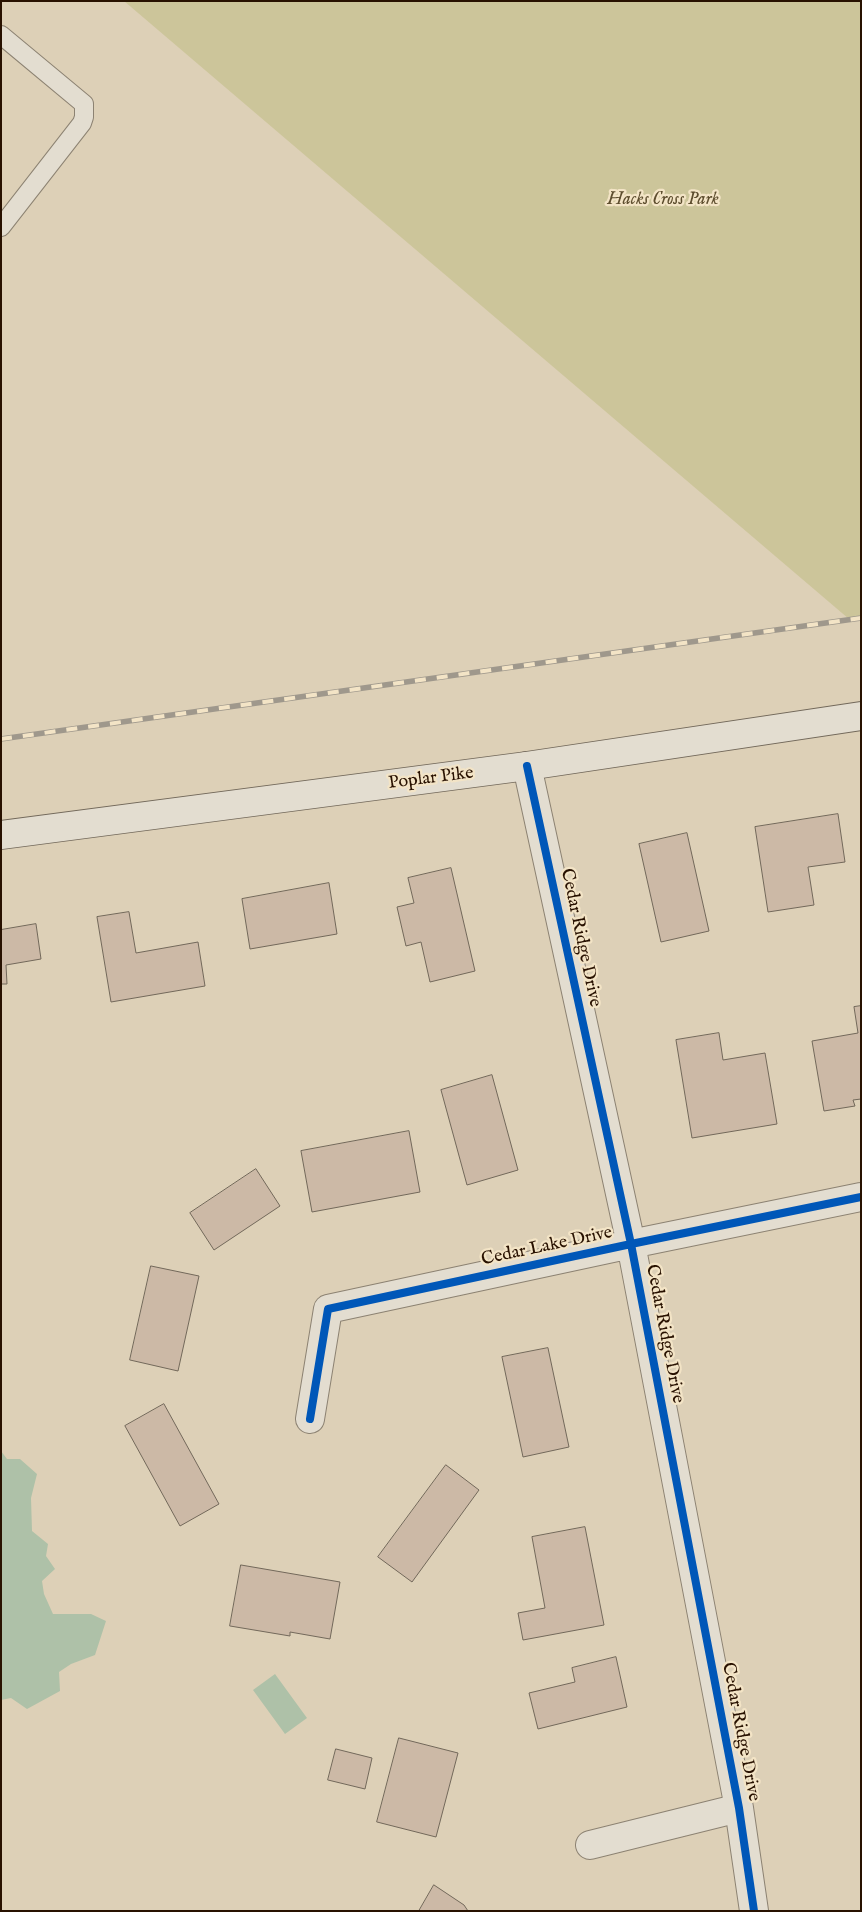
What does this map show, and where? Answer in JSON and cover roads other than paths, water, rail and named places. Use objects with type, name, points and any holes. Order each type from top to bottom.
[{"type":"street","name":"Poplar Pike","points":[[1,835],[527,766],[861,716]]},
{"type":"street","name":"Cedar Ridge Drive","points":[[527,766],[631,1244],[740,1808],[754,1911]]},
{"type":"street","name":"Cedar Lake Drive","points":[[310,1419],[328,1310],[631,1244],[861,1197]]},
{"type":"street","points":[[590,1845],[740,1808]]},
{"type":"lane","points":[[1,35],[84,104],[82,123],[1,227]]},
{"type":"railway","points":[[1,739],[861,618]]},
{"type":"park label","name":"Hacks Cross Park","points":[[663,200]]}]
